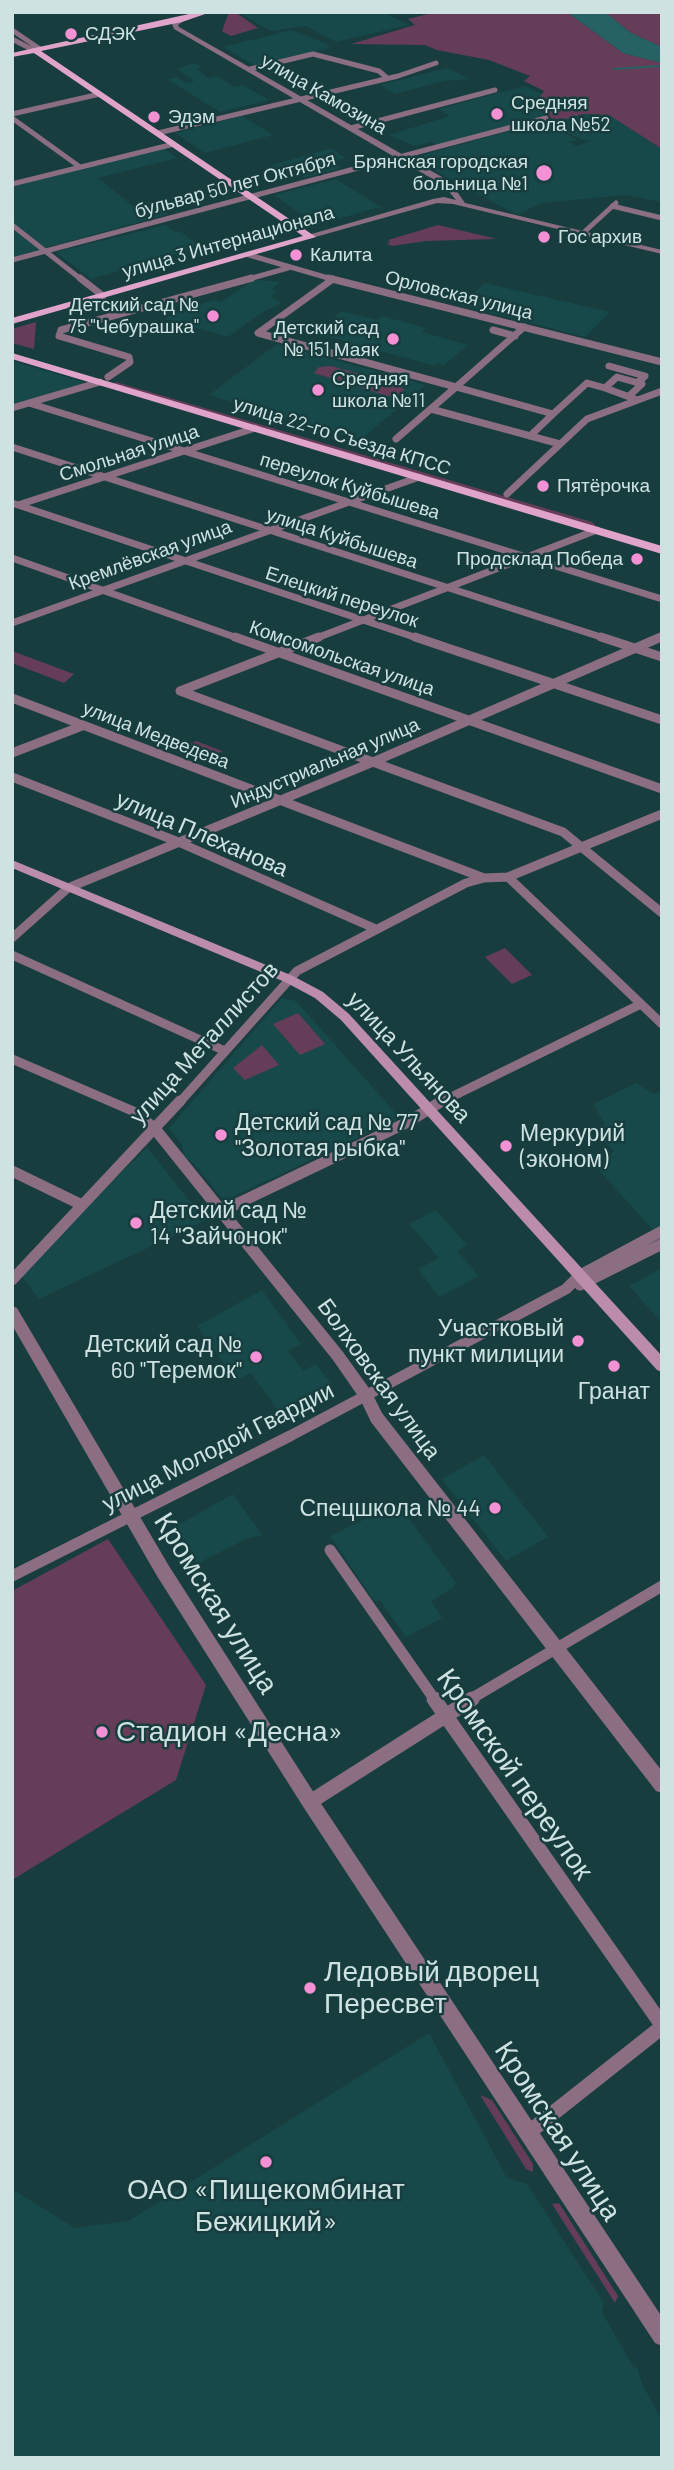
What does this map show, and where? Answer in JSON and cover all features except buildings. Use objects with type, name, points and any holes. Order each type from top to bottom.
[{"type":"main road","points":[[12,53],[156,19],[170,21],[207,12]]},
{"type":"main road","points":[[34,49],[311,237]]},
{"type":"main road","name":"улица 3 Интернационала","points":[[12,321],[311,237]]},
{"type":"main road","name":"улица 22-го Съезда КПСС","points":[[12,348],[255,428],[419,477],[662,540]]},
{"type":"main road","name":"улица 22-го Съезда КПСС","points":[[12,356],[104,379],[507,494],[662,550]]},
{"type":"main road","name":"улица Ульянова","points":[[12,864],[289,979],[329,1002],[430,1109],[662,1366]]},
{"type":"street","name":"улица Камозина","points":[[186,17],[175,24],[176,27],[448,185],[463,205]]},
{"type":"street","points":[[12,30],[34,49]]},
{"type":"street","points":[[12,39],[34,49]]},
{"type":"street","points":[[250,69],[313,54],[379,71],[387,78]]},
{"type":"street","points":[[158,133],[387,78],[436,63]]},
{"type":"street","points":[[351,128],[495,90]]},
{"type":"street","points":[[12,116],[100,94]]},
{"type":"street","points":[[12,116],[80,167]]},
{"type":"street","name":"бульвар 50 лет Октября","points":[[12,260],[546,118]]},
{"type":"street","points":[[12,184],[174,144]]},
{"type":"street","name":"улица 3 Интернационала","points":[[311,237],[454,196]]},
{"type":"street","points":[[436,201],[662,252]]},
{"type":"street","points":[[582,234],[618,201]]},
{"type":"street","points":[[612,206],[662,218]]},
{"type":"street","points":[[12,225],[103,296]]},
{"type":"street","name":"Орловская улица","points":[[249,254],[289,268],[662,362]]},
{"type":"street","points":[[12,408],[104,379],[130,362],[130,357],[59,336],[61,330],[289,268]]},
{"type":"street","points":[[333,279],[258,333],[553,414]]},
{"type":"street","points":[[396,439],[524,327]]},
{"type":"street","points":[[493,330],[514,335]]},
{"type":"street","points":[[609,366],[645,376],[637,383]]},
{"type":"street","points":[[605,388],[617,377],[642,384],[633,398]]},
{"type":"street","points":[[530,436],[587,383],[633,398]]},
{"type":"street","points":[[507,494],[591,416],[633,398],[662,391]]},
{"type":"street","name":"переулок Куйбышева","points":[[29,403],[662,599]]},
{"type":"street","points":[[431,409],[560,444]]},
{"type":"street","name":"Смольная улица","points":[[14,505],[255,428]]},
{"type":"street","name":"улица Куйбышева","points":[[12,447],[662,657]]},
{"type":"street","name":"Кремлёвская улица","points":[[12,623],[419,477]]},
{"type":"street","name":"Елецкий переулок","points":[[14,505],[662,720]]},
{"type":"street","points":[[600,526],[528,558],[180,691],[563,832],[662,913]]},
{"type":"street","name":"Комсомольская улица","points":[[12,558],[662,789]]},
{"type":"street","name":"Индустриальная улица","points":[[12,938],[68,888],[373,762],[662,637]]},
{"type":"street","name":"улица Медведева","points":[[12,698],[484,878]]},
{"type":"street","points":[[12,753],[82,726]]},
{"type":"street","name":"улица Плеханова","points":[[12,777],[176,842],[376,929]]},
{"type":"street","name":"улица Металлистов","points":[[12,1280],[155,1129],[289,979],[305,966],[460,886],[484,878],[508,877],[662,814]]},
{"type":"street","points":[[508,877],[641,1004],[657,1014],[662,1024]]},
{"type":"street","points":[[12,955],[225,1051]]},
{"type":"street","points":[[222,1211],[641,1004]]},
{"type":"street","name":"Болховская улица","points":[[12,1059],[135,1112],[155,1129],[338,1356],[366,1395],[376,1417],[662,1785]]},
{"type":"street","points":[[12,1171],[82,1205]]},
{"type":"street","name":"улица Молодой Гвардии","points":[[12,1576],[366,1395],[566,1289],[662,1231]]},
{"type":"street","name":"улица Молодой Гвардии","points":[[584,1279],[662,1244]]},
{"type":"street","name":"Кромская улица","points":[[12,1312],[130,1516],[310,1802],[662,2336]]},
{"type":"street","name":"Кромской переулок","points":[[330,1550],[384,1625],[443,1716],[662,2026]]},
{"type":"street","points":[[310,1802],[443,1716],[662,1586]]},
{"type":"street","points":[[528,2133],[662,2026]]},
{"type":"shaded area","points":[[229,12],[235,12],[258,28],[231,36],[222,31]]},
{"type":"shaded area","points":[[238,12],[383,12],[409,25],[336,42],[306,26],[270,31]]},
{"type":"shaded area","points":[[436,12],[567,12],[623,53],[662,63],[662,149],[609,115],[584,114],[554,122],[538,99],[544,91],[524,81],[530,76],[489,60],[437,50],[425,45],[351,44],[415,25],[408,19]]},
{"type":"shaded area","points":[[567,12],[605,12],[631,33],[662,47],[662,63],[623,53]]},
{"type":"shaded area","points":[[605,12],[662,12],[662,47],[631,33]]},
{"type":"shaded area","points":[[292,30],[327,44],[329,48],[256,66],[223,47]]},
{"type":"shaded area","points":[[193,63],[202,67],[196,69],[209,78],[217,76],[235,87],[243,85],[269,100],[220,112],[167,79],[177,77],[186,83],[194,81],[177,69]]},
{"type":"shaded area","points":[[447,68],[470,79],[444,81],[395,94],[380,85]]},
{"type":"shaded area","name":"Средняя школа №52","points":[[525,86],[548,97],[556,105],[544,117],[439,146],[431,142],[415,146],[389,135],[450,116],[438,109]]},
{"type":"shaded area","name":"Брянская городская больница №1","points":[[584,114],[609,115],[662,149],[662,202],[626,195],[541,203],[517,215],[411,158],[543,122],[578,140],[569,142],[576,146],[592,141],[582,140],[549,123]]},
{"type":"shaded area","points":[[242,116],[273,135],[205,153],[175,133]]},
{"type":"shaded area","points":[[163,148],[177,158],[98,178],[133,206],[152,201],[169,214],[12,257],[12,185]]},
{"type":"shaded area","points":[[333,149],[345,158],[332,162],[341,168],[304,178],[295,172],[280,176],[265,167]]},
{"type":"shaded area","points":[[336,179],[384,209],[376,208],[317,225],[274,195]]},
{"type":"shaded area","points":[[165,225],[175,232],[180,231],[201,247],[145,263],[141,261],[123,266],[118,268],[120,271],[91,279],[56,252]]},
{"type":"shaded area","points":[[438,225],[495,239],[426,241],[392,246],[387,244],[390,242],[388,240]]},
{"type":"shaded area","name":"Детский сад № 75 \"Чебурашка\"","points":[[252,281],[280,282],[272,289],[276,291],[272,297],[282,303],[261,313],[228,337],[165,319],[180,309],[215,300],[221,302]]},
{"type":"shaded area","points":[[485,283],[610,312],[585,337],[460,305]]},
{"type":"shaded area","name":"Детский сад № 151 Маяк","points":[[341,311],[377,320],[382,316],[426,328],[422,332],[468,345],[444,365],[438,363],[435,366],[318,334],[335,321],[332,319]]},
{"type":"shaded area","points":[[36,322],[34,349],[12,343],[12,329]]},
{"type":"shaded area","name":"Средняя школа №11","points":[[277,344],[426,385],[360,440],[209,395]]},
{"type":"shaded area","points":[[12,361],[83,382],[86,384],[12,406]]},
{"type":"shaded area","points":[[331,366],[400,385],[404,391],[398,395],[387,396],[314,373],[319,367]]},
{"type":"shaded area","points":[[116,382],[592,522],[596,526],[113,384]]},
{"type":"shaded area","points":[[15,652],[74,674],[64,683],[12,663],[12,655]]},
{"type":"shaded area","points":[[196,741],[222,751],[208,761],[176,750]]},
{"type":"shaded area","points":[[505,948],[532,975],[512,984],[485,957]]},
{"type":"shaded area","points":[[282,998],[296,1001],[400,1118],[224,1201],[194,1164],[183,1156],[183,1146],[169,1128]]},
{"type":"shaded area","points":[[298,1013],[325,1044],[300,1055],[273,1024]]},
{"type":"shaded area","points":[[262,1045],[279,1065],[245,1080],[233,1068]]},
{"type":"shaded area","points":[[636,1083],[654,1094],[662,1091],[662,1227],[654,1231],[597,1168],[599,1159],[614,1151],[593,1130],[605,1124],[593,1104]]},
{"type":"shaded area","name":"Детский сад № 14 \"Зайчонок\"","points":[[147,1147],[205,1221],[39,1299],[22,1277],[69,1225]]},
{"type":"shaded area","points":[[436,1210],[467,1245],[457,1251],[479,1276],[439,1297],[418,1269],[439,1258],[409,1224]]},
{"type":"shaded area","points":[[662,1268],[662,1323],[629,1286]]},
{"type":"shaded area","name":"Детский сад № 60 \"Теремок\"","points":[[262,1290],[301,1344],[288,1351],[303,1371],[316,1364],[331,1383],[279,1412],[251,1373],[236,1381],[197,1326]]},
{"type":"shaded area","name":"Спецшкола № 44","points":[[484,1455],[548,1537],[506,1561],[442,1479]]},
{"type":"shaded area","points":[[233,1494],[262,1535],[246,1539],[197,1564],[175,1527]]},
{"type":"shaded area","points":[[398,1503],[456,1583],[453,1588],[431,1601],[442,1618],[406,1637],[380,1600],[375,1602],[330,1536]]},
{"type":"shaded area","name":"Стадион «Десна»","points":[[108,1539],[206,1685],[176,1780],[12,1880],[12,1591]]},
{"type":"shaded area","name":"ОАО «Пищекомбинат Бежицкий»","points":[[429,2033],[507,2178],[527,2184],[604,2303],[602,2312],[634,2368],[637,2367],[643,2386],[662,2419],[662,2458],[12,2458],[12,2189],[75,2228],[128,2221]]},
{"type":"shaded area","points":[[480,2095],[492,2100],[533,2164],[533,2172],[526,2169]]},
{"type":"shaded area","points":[[559,2203],[618,2296],[615,2303],[552,2204]]},
{"type":"waterway","points":[[614,69],[662,66]]},
{"type":"place","name":"СДЭК","points":[[71,34]]},
{"type":"place","name":"Средняя школа №52","points":[[497,114]]},
{"type":"place","name":"Эдэм","points":[[154,117]]},
{"type":"place","name":"Брянская городская больница №1","points":[[544,173]]},
{"type":"place","name":"Гос архив","points":[[544,237]]},
{"type":"place","name":"Калита","points":[[296,255]]},
{"type":"place","name":"Детский сад № 75 \"Чебурашка\"","points":[[213,316]]},
{"type":"place","name":"Детский сад № 151 Маяк","points":[[393,339]]},
{"type":"place","name":"Средняя школа №11","points":[[318,390]]},
{"type":"place","name":"Пятёрочка","points":[[543,486]]},
{"type":"place","name":"Продсклад Победа","points":[[637,559]]},
{"type":"place","name":"Детский сад № 77 \"Золотая рыбка\"","points":[[221,1135]]},
{"type":"place","name":"Меркурий (эконом)","points":[[506,1146]]},
{"type":"place","name":"Детский сад № 14 \"Зайчонок\"","points":[[136,1223]]},
{"type":"place","name":"Участковый пункт милиции","points":[[578,1341]]},
{"type":"place","name":"Детский сад № 60 \"Теремок\"","points":[[256,1357]]},
{"type":"place","name":"Гранат","points":[[614,1366]]},
{"type":"place","name":"Спецшкола № 44","points":[[495,1508]]},
{"type":"place","name":"Стадион «Десна»","points":[[102,1732]]},
{"type":"place","name":"Ледовый дворец Пересвет","points":[[310,1988]]},
{"type":"place","name":"ОАО «Пищекомбинат Бежицкий»","points":[[266,2162]]}]
